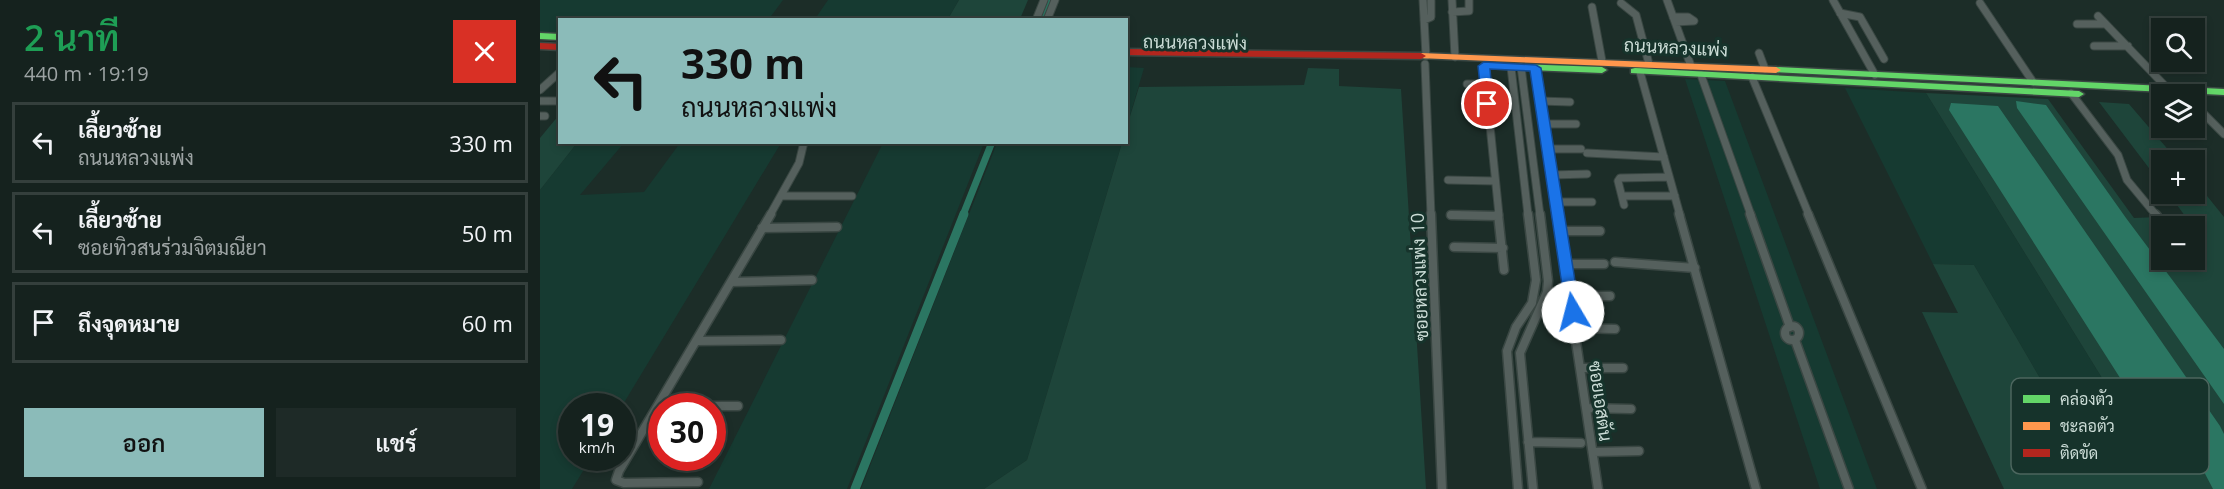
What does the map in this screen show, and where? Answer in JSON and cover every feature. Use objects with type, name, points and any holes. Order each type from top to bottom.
[{"type":"main road","points":[[540,36],[558,39]]},
{"type":"main road","points":[[540,41],[558,39]]},
{"type":"main road","points":[[540,46],[558,47]]},
{"type":"main road","name":"ถนนหลวงแพ่ง","points":[[1128,52],[1404,59],[1536,68],[1603,66]]},
{"type":"main road","name":"ถนนหลวงแพ่ง","points":[[1425,60],[1455,57],[1645,68],[1701,75],[2071,93],[2151,94]]},
{"type":"main road","name":"ถนนหลวงแพ่ง","points":[[1128,60],[1404,59]]},
{"type":"main road","name":"ถนนหลวงแพ่ง","points":[[1645,68],[1691,66],[2033,82],[2151,93]]},
{"type":"main road","name":"ถนนหลวงแพ่ง","points":[[2205,93],[2224,92]]},
{"type":"main road","points":[[2205,99],[2224,100]]},
{"type":"street","points":[[1037,18],[1044,0]]},
{"type":"street","points":[[1048,18],[1055,0]]},
{"type":"street","name":"ซอยหลวงแพ่ง 10","points":[[1422,0],[1443,489]]},
{"type":"street","points":[[1452,0],[1455,57]]},
{"type":"street","points":[[1452,12],[1469,11],[1469,0]]},
{"type":"street","points":[[1667,0],[1691,66]]},
{"type":"street","points":[[1833,0],[1875,75]]},
{"type":"street","points":[[1424,20],[1431,17],[1431,1]]},
{"type":"street","points":[[1621,3],[1636,15],[1669,177],[1756,489]]},
{"type":"street","points":[[1980,3],[2033,82]]},
{"type":"street","points":[[1592,7],[1603,66]]},
{"type":"street","points":[[1840,13],[1860,17],[1884,59]]},
{"type":"street","points":[[2098,16],[2128,46],[2157,84]]},
{"type":"street","points":[[2077,24],[2105,24]]},
{"type":"street","points":[[2094,46],[2128,46]]},
{"type":"street","points":[[1759,53],[1765,69]]},
{"type":"street","points":[[1484,66],[1504,270]]},
{"type":"street","points":[[1516,67],[1515,97],[1536,280],[1532,303],[1516,327],[1507,351],[1518,489]]},
{"type":"street","points":[[1516,67],[1525,97],[1548,281],[1544,307],[1527,332],[1520,353],[1533,489]]},
{"type":"street","name":"ซอยเอสตัน","points":[[1536,68],[1598,489]]},
{"type":"street","points":[[540,90],[558,74]]},
{"type":"street","points":[[1701,75],[1790,327],[1784,330],[1784,334],[1796,340],[1849,489]]},
{"type":"street","points":[[1752,77],[1922,489]]},
{"type":"street","points":[[1467,84],[1486,84]]},
{"type":"street","points":[[2071,93],[2118,155],[2127,180],[2157,216]]},
{"type":"street","points":[[1515,97],[1525,97]]},
{"type":"street","points":[[540,101],[556,101]]},
{"type":"street","points":[[1540,101],[1570,102]]},
{"type":"street","points":[[2205,115],[2224,134]]},
{"type":"street","points":[[1544,124],[1576,124]]},
{"type":"street","points":[[667,393],[796,170],[804,144]]},
{"type":"street","points":[[1548,149],[1664,157]]},
{"type":"street","points":[[1552,175],[1587,174]]},
{"type":"street","points":[[1624,205],[1620,178],[1669,177]]},
{"type":"street","points":[[1448,180],[1495,181]]},
{"type":"street","points":[[781,196],[852,196]]},
{"type":"street","points":[[1622,196],[1674,196]]},
{"type":"street","points":[[1556,202],[1592,202]]},
{"type":"street","points":[[1451,215],[1498,216]]},
{"type":"street","points":[[762,228],[837,227]]},
{"type":"street","points":[[1561,231],[1600,231]]},
{"type":"street","points":[[1454,247],[1503,248]]},
{"type":"street","points":[[1615,262],[1695,268]]},
{"type":"street","points":[[1566,264],[1604,264]]},
{"type":"street","points":[[731,282],[813,280]]},
{"type":"street","points":[[1571,296],[1610,296]]},
{"type":"street","points":[[1575,328],[1615,329]]},
{"type":"street","points":[[696,341],[781,340]]},
{"type":"street","points":[[1581,368],[1623,368]]},
{"type":"street","points":[[726,406],[738,406]]},
{"type":"street","points":[[1587,408],[1631,408]]},
{"type":"street","points":[[648,425],[619,471],[616,480],[624,483],[698,482]]},
{"type":"street","points":[[1528,442],[1581,443]]},
{"type":"street","points":[[1593,452],[1639,451]]},
{"type":"shaded area","points":[[540,0],[783,0],[770,18],[558,18],[558,33],[540,32]]},
{"type":"shaded area","points":[[828,0],[959,0],[949,18],[816,18]]},
{"type":"shaded area","points":[[959,0],[1028,0],[1020,18],[949,18]]},
{"type":"shaded area","points":[[1128,67],[1144,68],[1128,123]]},
{"type":"shaded area","points":[[1308,68],[1339,69],[1339,86],[1401,89],[1426,489],[984,489],[1027,460],[1122,144],[1128,144],[1128,123],[1139,87],[1304,85]]},
{"type":"shaded area","points":[[1685,79],[1725,81],[1877,489],[1820,489]]},
{"type":"shaded area","points":[[1845,88],[1926,93],[2102,378],[2040,378],[1974,265],[1933,264]]},
{"type":"shaded area","points":[[1926,93],[2048,99],[2134,218],[2151,217],[2151,270],[2205,270],[2205,216],[2185,216],[2176,204],[2205,204],[2205,193],[2224,217],[2224,489],[2004,489],[1922,312],[1958,313],[1933,264],[1974,265],[2040,378],[2011,378],[2011,474],[2209,474],[2209,378],[2102,378]]},
{"type":"shaded area","points":[[2016,101],[2046,105],[2151,251],[2151,270],[2165,270],[2224,349],[2224,404],[2209,383],[2209,378],[2206,378],[2017,108]]},
{"type":"shaded area","points":[[2099,102],[2129,104],[2151,130],[2151,138],[2158,138],[2168,150],[2151,150],[2151,171]]},
{"type":"shaded area","points":[[1951,103],[1998,106],[2187,378],[2120,378],[1949,110]]},
{"type":"shaded area","points":[[558,116],[558,144],[576,144],[540,190],[540,138]]},
{"type":"shaded area","points":[[576,144],[623,144],[580,195],[644,192],[679,144],[780,144],[630,393],[558,393],[558,471],[583,471],[572,489],[540,489],[540,190]]},
{"type":"shaded area","points":[[882,144],[984,144],[847,489],[709,489],[718,471],[726,471],[726,455]]},
{"type":"shaded area","points":[[997,144],[1122,144],[1027,460],[984,489],[861,489]]},
{"type":"shaded area","points":[[2209,410],[2224,434],[2224,489],[2213,489],[2205,474],[2209,474]]},
{"type":"waterway","points":[[1043,18],[1050,0]]},
{"type":"waterway","points":[[963,215],[991,144]]},
{"type":"waterway","points":[[855,489],[964,214]]},
{"type":"traffic: fast","points":[[540,36],[558,37]]},
{"type":"traffic: fast","points":[[1485,66],[1602,70]]},
{"type":"traffic: fast","points":[[1776,70],[2224,92]]},
{"type":"traffic: fast","points":[[1635,71],[2079,94]]},
{"type":"traffic: slow","points":[[1421,56],[1776,70]]},
{"type":"traffic: jam","points":[[540,46],[558,47]]},
{"type":"traffic: jam","points":[[1128,52],[1421,56]]},
{"type":"route","points":[[1487,104],[1484,66],[1536,68],[1573,312]]}]
